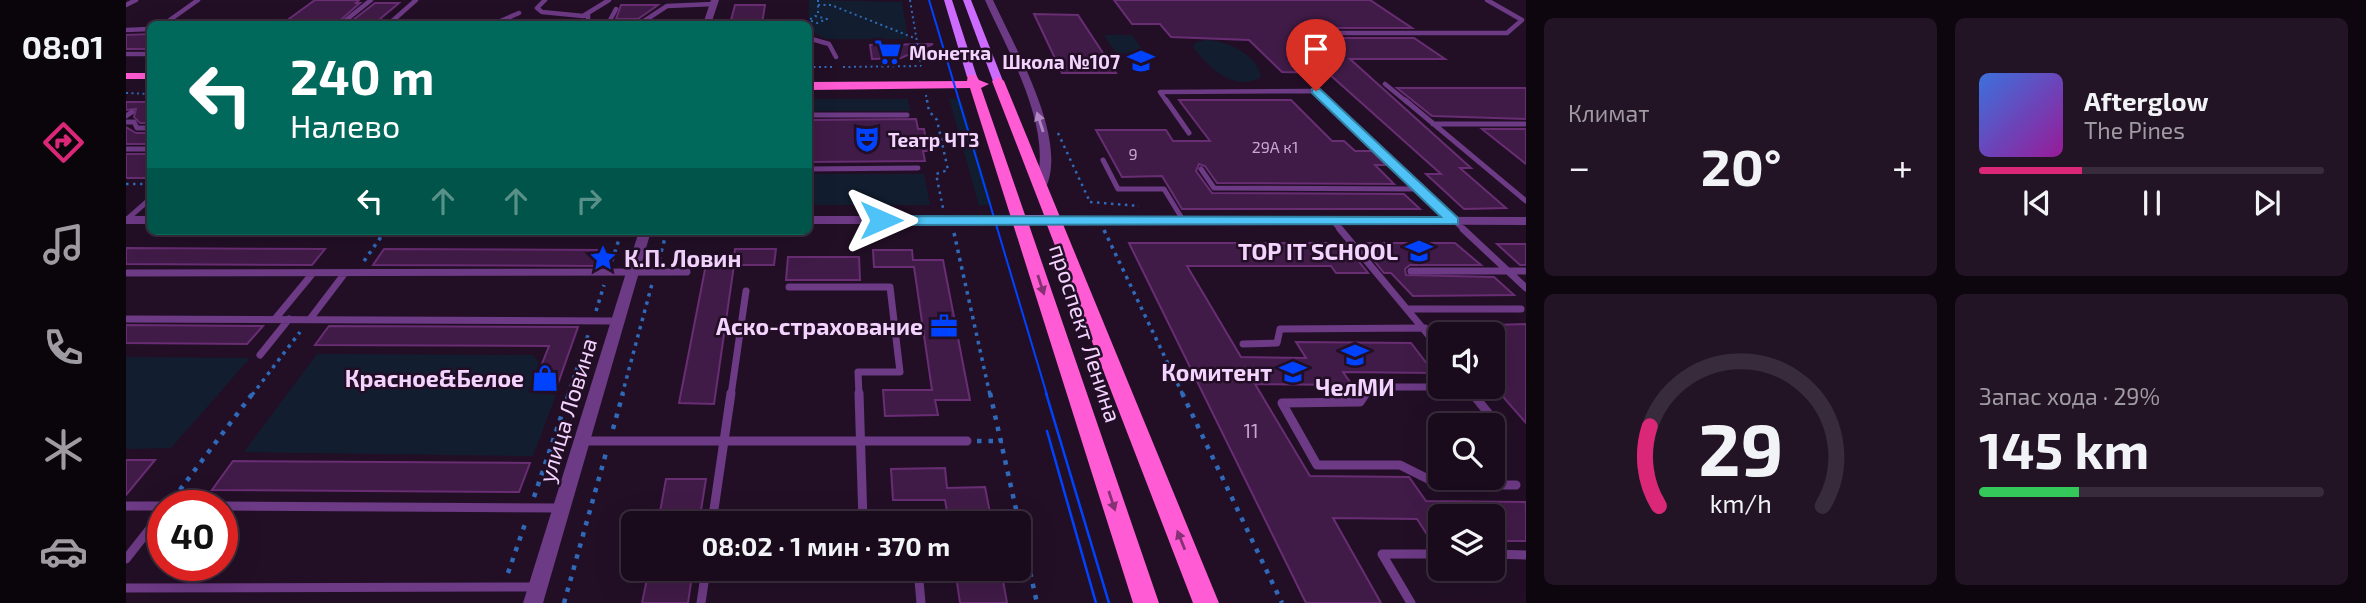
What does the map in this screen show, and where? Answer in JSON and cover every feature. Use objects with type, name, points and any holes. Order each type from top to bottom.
[{"type":"main road","name":"проспект Ленина","points":[[948,0],[1146,603]]},
{"type":"main road","name":"проспект Ленина","points":[[967,0],[1206,603]]},
{"type":"main road","points":[[126,75],[147,76]]},
{"type":"main road","points":[[812,77],[974,82]]},
{"type":"main road","points":[[812,86],[998,81]]},
{"type":"main road","points":[[126,85],[147,85]]},
{"type":"main road","points":[[1019,220],[1054,220]]},
{"type":"street","points":[[989,0],[1040,118],[1046,143],[1047,178],[1041,187]]},
{"type":"street","points":[[708,21],[714,2]]},
{"type":"street","points":[[126,220],[147,226]]},
{"type":"street","points":[[812,220],[1019,220]]},
{"type":"street","points":[[1054,220],[1526,221]]},
{"type":"street","name":"улица Ловина","points":[[535,595],[643,235]]},
{"type":"lane","points":[[126,5],[136,0]]},
{"type":"lane","points":[[168,21],[198,0]]},
{"type":"lane","points":[[345,21],[371,0]]},
{"type":"lane","points":[[392,21],[416,0]]},
{"type":"lane","points":[[545,0],[537,8],[542,12],[588,14],[609,0]]},
{"type":"lane","points":[[1304,33],[1507,33],[1519,25],[1521,20],[1487,0]]},
{"type":"lane","points":[[647,21],[667,6],[714,2]]},
{"type":"lane","points":[[610,21],[616,9]]},
{"type":"lane","points":[[501,21],[519,13]]},
{"type":"lane","points":[[588,14],[588,20],[591,21]]},
{"type":"lane","points":[[126,30],[147,29]]},
{"type":"lane","points":[[812,39],[830,44],[836,57]]},
{"type":"lane","points":[[126,54],[147,54]]},
{"type":"lane","points":[[1385,84],[1526,201]]},
{"type":"lane","points":[[1189,133],[1160,92],[1316,91],[1526,288]]},
{"type":"lane","points":[[812,116],[907,115]]},
{"type":"lane","points":[[126,122],[134,122],[137,128],[147,128]]},
{"type":"lane","points":[[1433,124],[1526,124]]},
{"type":"lane","points":[[126,149],[147,149]]},
{"type":"lane","points":[[1103,160],[1118,189],[1164,189],[1183,220]]},
{"type":"lane","points":[[812,169],[918,168]]},
{"type":"lane","points":[[1200,169],[1214,188],[1420,189]]},
{"type":"lane","points":[[126,220],[147,202]]},
{"type":"lane","points":[[1333,221],[1428,332]]},
{"type":"lane","points":[[1411,271],[1526,271]]},
{"type":"lane","points":[[126,273],[687,272]]},
{"type":"lane","points":[[275,319],[313,273]]},
{"type":"lane","points":[[310,319],[345,273]]},
{"type":"lane","points":[[789,287],[890,287],[900,372],[858,372],[863,511]]},
{"type":"lane","points":[[714,511],[746,291]]},
{"type":"lane","points":[[1409,309],[1521,309]]},
{"type":"lane","points":[[126,319],[618,321]]},
{"type":"lane","points":[[260,355],[289,319]]},
{"type":"lane","points":[[1243,344],[1277,343],[1280,328],[1425,328]]},
{"type":"lane","points":[[1428,387],[1370,387],[1360,402],[1282,403],[1317,465],[1400,466],[1440,485],[1516,485]]},
{"type":"lane","points":[[1477,399],[1488,413]]},
{"type":"lane","points":[[582,441],[967,441]]},
{"type":"lane","points":[[126,506],[147,506]]},
{"type":"lane","points":[[238,506],[561,508]]},
{"type":"lane","points":[[126,559],[147,532]]},
{"type":"lane","points":[[1411,603],[1382,554],[1428,554]]},
{"type":"lane","points":[[1505,554],[1526,555]]},
{"type":"lane","points":[[701,603],[704,581]]},
{"type":"lane","points":[[919,581],[921,603]]},
{"type":"lane","points":[[126,588],[503,587],[535,595]]},
{"type":"path","points":[[818,0],[818,16]]},
{"type":"path","points":[[910,0],[922,71]]},
{"type":"path","points":[[818,5],[831,5],[916,39]]},
{"type":"path","points":[[919,54],[935,54]]},
{"type":"path","points":[[812,67],[921,66]]},
{"type":"path","points":[[126,93],[147,94]]},
{"type":"path","points":[[926,96],[929,111],[937,120],[947,170],[936,174],[944,209]]},
{"type":"path","points":[[126,184],[147,184]]},
{"type":"path","points":[[1103,228],[1282,603]]},
{"type":"path","points":[[954,233],[1037,603]]},
{"type":"path","points":[[356,273],[382,235]]},
{"type":"path","points":[[503,587],[620,235]]},
{"type":"path","points":[[564,603],[665,235]]},
{"type":"path","points":[[177,490],[310,319]]},
{"type":"path","points":[[967,441],[1003,442]]},
{"type":"shaded area","points":[[809,0],[902,2],[908,39],[826,39],[812,32],[812,21],[809,21]]},
{"type":"shaded area","points":[[1104,35],[1132,35],[1145,54],[1116,53]]},
{"type":"shaded area","points":[[1207,40],[1232,46],[1248,56],[1259,69],[1261,77],[1241,82],[1222,76],[1193,47],[1196,42]]},
{"type":"shaded area","points":[[949,98],[960,100],[963,106],[992,204],[979,206]]},
{"type":"shaded area","points":[[812,99],[908,99],[910,111],[812,111]]},
{"type":"shaded area","points":[[812,174],[924,174],[930,205],[812,205]]},
{"type":"shaded area","points":[[317,354],[533,355],[539,363],[528,392],[556,395],[533,456],[244,452]]},
{"type":"shaded area","points":[[126,357],[250,358],[171,448],[126,449]]},
{"type":"building","points":[[315,0],[359,0],[356,3],[360,3],[339,21],[286,21]]},
{"type":"building","points":[[1114,0],[1370,0],[1412,28],[1304,28],[1300,35],[1304,38],[1414,38],[1445,59],[1350,59],[1471,168],[1460,168],[1506,208],[1464,209],[1426,174],[1441,174],[1328,73],[1282,72],[1249,40],[1171,37],[1160,24],[1132,24]]},
{"type":"building","points":[[375,3],[399,3],[378,21],[352,21]]},
{"type":"building","points":[[621,5],[658,5],[638,19],[616,19]]},
{"type":"building","points":[[735,5],[765,5],[762,21],[731,21]]},
{"type":"building","points":[[1034,14],[1078,15],[1116,73],[1062,73]]},
{"type":"building","points":[[147,34],[147,49],[126,49],[126,35]]},
{"type":"building","points":[[933,44],[901,58],[872,59],[870,45]]},
{"type":"building","points":[[1397,88],[1526,88],[1526,119],[1432,116]]},
{"type":"building","points":[[1179,100],[1291,100],[1332,141],[1344,141],[1355,151],[1372,151],[1386,165],[1375,165],[1394,184],[1217,183],[1205,166],[1199,164],[1196,171],[1212,193],[1404,194],[1420,209],[1182,209],[1162,176],[1122,177],[1096,130],[1166,130],[1173,141],[1210,141]]},
{"type":"building","points":[[126,102],[147,102],[147,123],[140,123],[134,117],[136,109],[126,110]]},
{"type":"building","name":"Театр ЧТЗ","points":[[916,119],[918,129],[924,129],[928,151],[923,151],[925,161],[812,162],[812,120]]},
{"type":"building","points":[[126,127],[136,133],[147,133],[147,144],[126,144]]},
{"type":"building","points":[[1482,129],[1526,129],[1526,164]]},
{"type":"building","points":[[126,154],[147,154],[147,178],[126,178]]},
{"type":"building","points":[[1129,243],[1344,243],[1368,273],[1336,273],[1331,266],[1187,266],[1241,357],[1306,358],[1296,342],[1411,343],[1428,365],[1428,373],[1343,372],[1352,385],[1255,384],[1310,476],[1409,477],[1426,501],[1526,502],[1526,541],[1505,541],[1505,504],[1428,504],[1428,536],[1417,519],[1333,518],[1381,603],[1306,603]]},
{"type":"building","points":[[1360,243],[1455,243],[1481,265],[1410,265],[1405,269],[1406,275],[1494,277],[1514,295],[1413,296],[1391,273],[1384,273]]},
{"type":"building","points":[[1497,244],[1526,244],[1526,265],[1520,265]]},
{"type":"building","points":[[126,248],[325,249],[312,265],[126,264]]},
{"type":"building","points":[[384,249],[606,250],[600,266],[373,265]]},
{"type":"building","points":[[735,249],[776,249],[774,265],[734,265],[714,404],[679,403],[707,259],[734,259]]},
{"type":"building","points":[[873,250],[912,250],[913,260],[943,260],[970,400],[935,400],[938,415],[885,416],[883,390],[932,390],[914,267],[874,267]]},
{"type":"building","points":[[788,257],[859,257],[860,280],[786,280]]},
{"type":"building","points":[[1526,324],[1526,423],[1505,399],[1505,325]]},
{"type":"building","points":[[126,325],[263,326],[247,344],[126,343]]},
{"type":"building","points":[[329,326],[578,327],[556,389],[532,389],[549,346],[315,345]]},
{"type":"building","points":[[126,460],[155,460],[126,495]]},
{"type":"building","points":[[233,461],[530,463],[519,492],[212,490]]},
{"type":"building","points":[[945,468],[947,488],[985,487],[990,511],[947,511],[945,500],[893,500],[891,469]]},
{"type":"building","points":[[666,479],[706,479],[701,511],[660,511]]},
{"type":"building","points":[[647,581],[691,581],[688,603],[642,603]]},
{"type":"building","points":[[957,581],[1003,581],[1007,603],[960,603]]},
{"type":"tram line","points":[[929,0],[1047,395]]},
{"type":"tram line","points":[[1046,393],[1109,603]]},
{"type":"tram line","points":[[1047,431],[1096,603]]},
{"type":"place","name":"Монетка","points":[[888,52]]},
{"type":"place","name":"Школа №107","points":[[1141,61]]},
{"type":"place","name":"Театр ЧТЗ","points":[[867,139]]},
{"type":"place","name":"TOP IT SCHOOL","points":[[1419,251]]},
{"type":"place","name":"К.П. Ловин","points":[[603,258]]},
{"type":"place","name":"Аско-страхование","points":[[944,326]]},
{"type":"place","name":"ЧелМИ","points":[[1355,355]]},
{"type":"place","name":"Комитент","points":[[1293,372]]},
{"type":"place","name":"Красное&Белое","points":[[545,378]]},
{"type":"route","points":[[881,220],[1453,221],[1316,91]]}]
